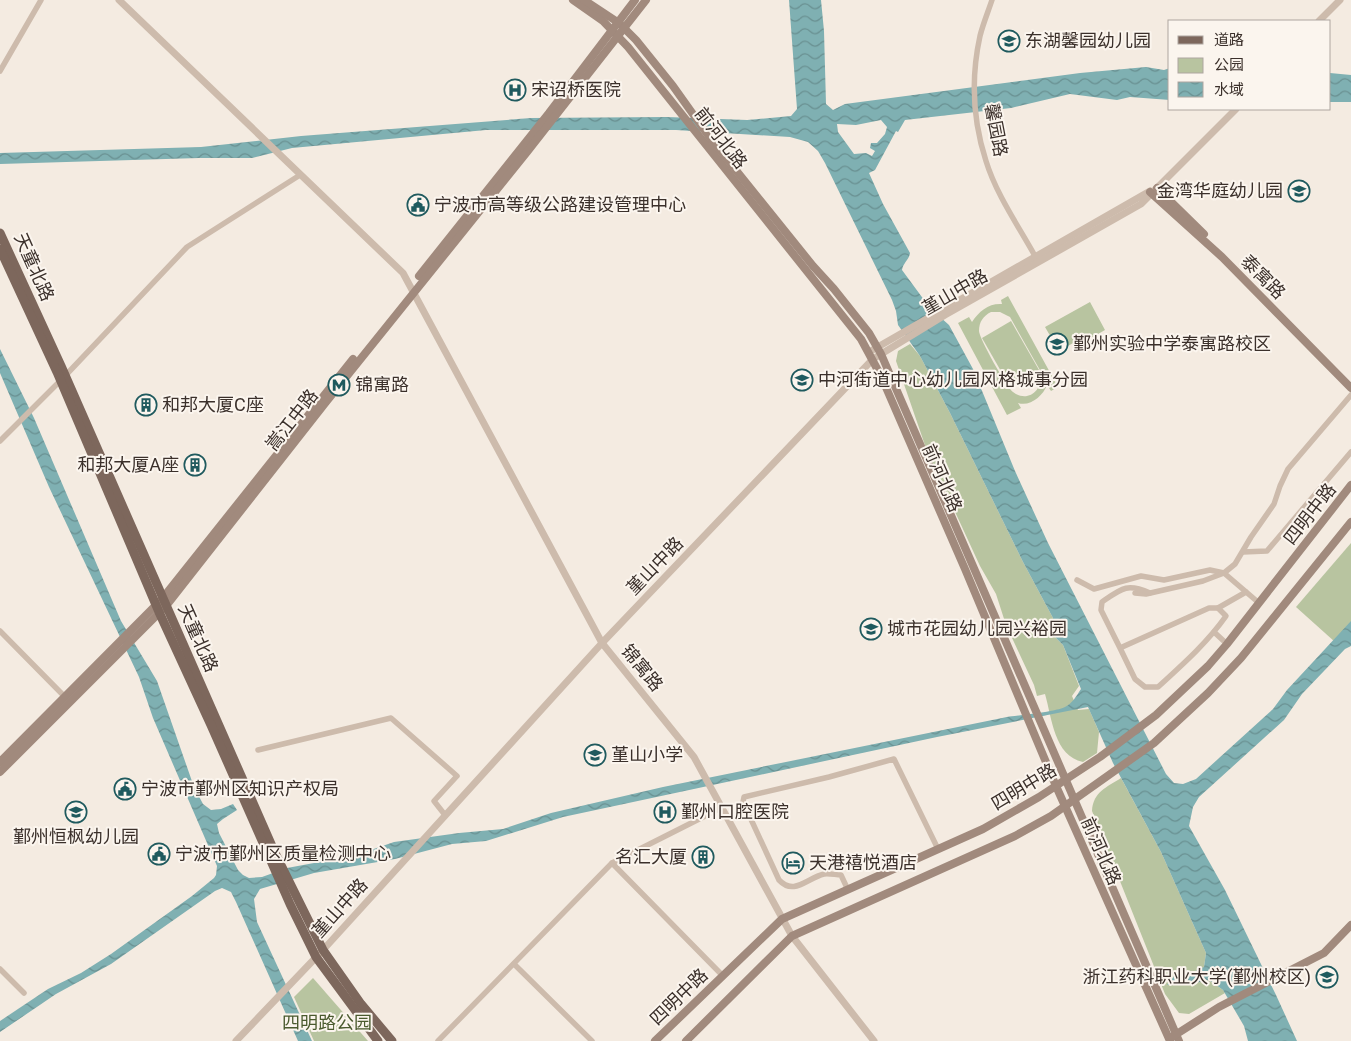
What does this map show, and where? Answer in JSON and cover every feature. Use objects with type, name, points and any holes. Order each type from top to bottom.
[{"type":"main road","name":"前河北路","points":[[573,0],[603,21],[706,138],[862,339],[875,353],[1027,692],[1172,1039]]},
{"type":"main road","name":"前河北路","points":[[584,0],[622,26],[673,86],[706,138]]},
{"type":"main road","name":"嵩江中路","points":[[622,26],[635,0]]},
{"type":"main road","name":"嵩江中路","points":[[0,772],[67,699],[109,662],[139,632],[615,34],[646,0]]},
{"type":"main road","name":"泰寓路","points":[[1153,191],[1351,379]]},
{"type":"main road","name":"泰寓路","points":[[1153,191],[1222,257],[1351,388]]},
{"type":"main road","name":"天童北路","points":[[0,233],[28,302],[161,605],[275,853],[287,888],[319,953],[392,1041]]},
{"type":"main road","name":"天童北路","points":[[0,250],[28,302]]},
{"type":"main road","name":"前河北路","points":[[875,353],[1065,807],[1172,1039]]},
{"type":"main road","name":"四明中路","points":[[655,1041],[782,919],[983,829],[1056,786],[1144,725],[1180,694],[1208,666],[1351,485]]},
{"type":"main road","name":"四明中路","points":[[686,1041],[792,936],[1015,836],[1074,801],[1154,743],[1208,693],[1241,658],[1351,522]]},
{"type":"main road","name":"嵩江中路","points":[[0,762],[67,699],[161,605]]},
{"type":"main road","points":[[161,605],[211,725],[273,864],[287,888]]},
{"type":"main road","points":[[1172,1039],[1219,1007],[1324,953],[1351,925]]},
{"type":"main road","points":[[319,953],[378,1041]]},
{"type":"street","points":[[0,71],[41,0]]},
{"type":"street","name":"锦寓路","points":[[119,0],[403,273],[602,643],[694,757],[792,936],[874,1041]]},
{"type":"street","name":"馨园路","points":[[992,0],[980,35],[974,80],[977,128],[986,163],[1002,197],[1036,256]]},
{"type":"street","points":[[1320,20],[1340,0]]},
{"type":"street","name":"堇山中路","points":[[943,312],[1141,204],[1235,110]]},
{"type":"street","points":[[0,440],[187,246],[300,175]]},
{"type":"street","name":"堇山中路","points":[[236,1041],[400,865],[602,643],[875,353],[1036,256],[1153,191]]},
{"type":"street","points":[[1135,593],[1150,593],[1203,581],[1224,573],[1235,564],[1274,504],[1288,469],[1351,394]]},
{"type":"street","points":[[1242,552],[1267,551],[1351,452]]},
{"type":"street","points":[[1077,580],[1094,589],[1141,576],[1164,580],[1210,570],[1224,573],[1259,603]]},
{"type":"street","points":[[1150,593],[1135,587],[1119,590],[1102,602],[1101,610],[1135,679],[1145,687],[1158,687],[1214,632],[1226,616],[1218,608]]},
{"type":"street","points":[[1120,648],[1209,608],[1218,608],[1246,592]]},
{"type":"street","points":[[0,631],[67,699]]},
{"type":"street","points":[[1214,632],[1226,644]]},
{"type":"street","points":[[258,750],[391,718],[456,776],[434,800],[445,815]]},
{"type":"street","points":[[848,890],[841,875],[826,874],[794,887],[785,886],[779,880],[743,802],[744,797],[894,760],[938,850]]},
{"type":"street","points":[[438,1041],[612,864],[721,808]]},
{"type":"street","points":[[612,864],[723,976]]},
{"type":"street","points":[[514,964],[592,1041]]},
{"type":"street","points":[[0,969],[24,993]]},
{"type":"green space","points":[[1008,296],[1058,387],[1051,391],[1047,385],[1035,400],[1023,404],[1018,403],[1021,408],[1007,415],[958,323],[969,317],[972,322],[985,309],[993,305],[1002,304],[1001,300]],"holes":[[[991,312],[1000,312],[1010,317],[1041,372],[1038,389],[1030,395],[1019,395],[1010,389],[980,335],[980,325],[984,317]]]},
{"type":"green space","points":[[1090,302],[1105,330],[1091,338],[1089,334],[1059,351],[1045,327]]},
{"type":"green space","points":[[1011,321],[1039,370],[1010,387],[982,338]]},
{"type":"green space","points":[[910,344],[920,356],[950,413],[1023,562],[1053,618],[1051,633],[1063,645],[1079,686],[1072,696],[1078,710],[1089,709],[1099,732],[1097,753],[1083,762],[1073,758],[1060,744],[1052,724],[1045,694],[1037,696],[1034,685],[1006,625],[996,594],[980,566],[927,451],[896,361],[898,351]]},
{"type":"green space","points":[[1351,543],[1351,631],[1335,642],[1296,607]]},
{"type":"green space","points":[[1121,778],[1161,852],[1206,953],[1204,967],[1193,972],[1175,975],[1190,984],[1209,980],[1225,993],[1189,1014],[1179,1013],[1165,994],[1092,811],[1093,804],[1098,795],[1106,787]]},
{"type":"green space","name":"四明路公园","points":[[313,978],[368,1041],[314,1041],[294,997]]},
{"type":"water","points":[[789,0],[821,0],[824,31],[826,104],[833,110],[845,104],[1080,73],[1146,67],[1164,70],[1168,69],[1168,100],[1130,97],[1117,100],[1070,94],[1011,108],[905,120],[898,132],[896,131],[875,170],[869,173],[883,204],[910,253],[902,270],[930,308],[949,325],[973,369],[1015,471],[1048,543],[1166,774],[1174,783],[1183,784],[1196,779],[1273,709],[1287,690],[1351,621],[1351,646],[1345,649],[1302,694],[1284,720],[1199,797],[1193,807],[1189,826],[1225,890],[1297,1041],[1248,1041],[1244,1026],[1223,990],[1209,980],[1190,984],[1167,985],[1175,975],[1193,972],[1204,967],[1206,953],[1161,852],[1113,763],[1088,707],[937,737],[563,817],[486,841],[452,844],[395,859],[314,873],[260,889],[254,899],[257,922],[312,1041],[298,1041],[236,902],[231,892],[222,888],[111,964],[56,994],[0,1032],[0,1021],[48,989],[81,973],[111,954],[214,878],[217,866],[153,718],[139,677],[49,487],[0,373],[0,349],[34,418],[121,621],[157,681],[194,787],[203,804],[211,810],[221,809],[233,804],[237,810],[217,824],[219,833],[238,870],[249,878],[262,877],[287,868],[341,858],[394,842],[503,829],[551,813],[663,787],[1007,717],[1054,710],[1068,706],[1072,702],[1081,689],[1063,645],[1051,633],[1053,618],[920,356],[898,325],[892,300],[825,163],[818,151],[808,142],[790,137],[676,130],[486,130],[292,148],[252,158],[0,164],[0,153],[201,147],[301,136],[531,118],[667,117],[747,120],[791,116],[797,109]],"holes":[[[881,120],[887,127],[885,134],[877,143],[871,143],[870,148],[875,151],[872,156],[866,153],[854,154],[838,132],[837,124],[856,125]]]},
{"type":"water","points":[[1331,73],[1351,75],[1351,102],[1331,102]]},
{"type":"place","name":"东湖馨园幼儿园","points":[[1009,41]]},
{"type":"place","name":"宋诏桥医院","points":[[515,90]]},
{"type":"place","name":"金湾华庭幼儿园","points":[[1299,191]]},
{"type":"place","name":"宁波市高等级公路建设管理中心","points":[[418,205]]},
{"type":"place","name":"鄞州实验中学泰寓路校区","points":[[1057,344]]},
{"type":"place","name":"中河街道中心幼儿园风格城事分园","points":[[802,380]]},
{"type":"place","name":"锦寓路","points":[[339,385]]},
{"type":"place","name":"和邦大厦C座","points":[[146,405]]},
{"type":"place","name":"和邦大厦A座","points":[[195,465]]},
{"type":"place","name":"城市花园幼儿园兴裕园","points":[[871,629]]},
{"type":"place","name":"堇山小学","points":[[595,755]]},
{"type":"place","name":"宁波市鄞州区知识产权局","points":[[125,789]]},
{"type":"place","name":"鄞州恒枫幼儿园","points":[[76,812]]},
{"type":"place","name":"鄞州口腔医院","points":[[665,812]]},
{"type":"place","name":"宁波市鄞州区质量检测中心","points":[[159,854]]},
{"type":"place","name":"名汇大厦","points":[[703,857]]},
{"type":"place","name":"天港禧悦酒店","points":[[793,863]]},
{"type":"place","name":"浙江药科职业大学(鄞州校区)","points":[[1327,977]]}]
